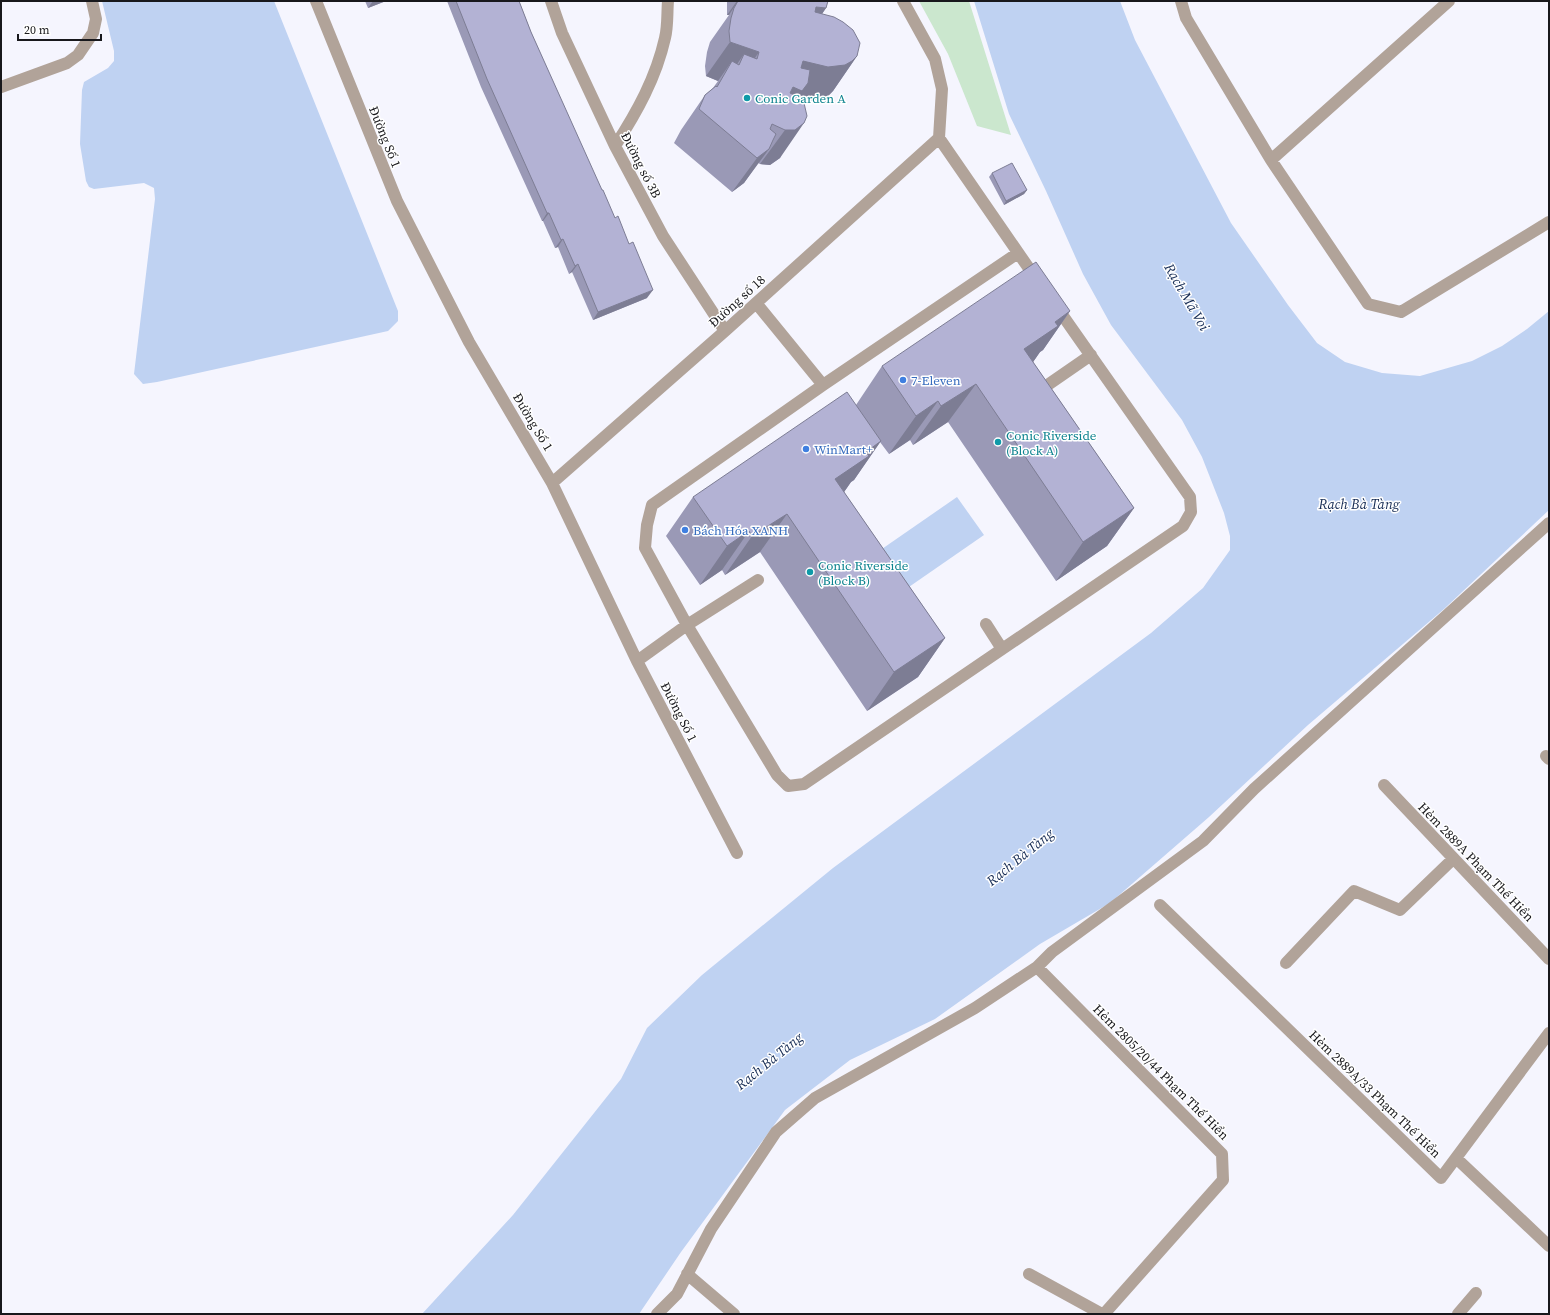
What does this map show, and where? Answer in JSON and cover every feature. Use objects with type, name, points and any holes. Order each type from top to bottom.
[{"type":"street","points":[[1,87],[67,63],[78,55],[93,33],[96,19],[92,1]]},
{"type":"street","name":"Đường Số 1","points":[[316,1],[396,201],[469,342],[552,483],[637,661],[737,853]]},
{"type":"street","name":"Đường số 3B","points":[[551,1],[562,33],[615,146],[663,236],[725,331]]},
{"type":"street","points":[[615,146],[633,117],[652,81],[665,37],[668,1]]},
{"type":"street","points":[[903,1],[935,59],[942,89],[939,138],[1190,497],[1191,512],[1183,526],[804,784],[788,786],[777,775],[687,625],[644,548],[647,525],[652,505],[823,385],[1018,253]]},
{"type":"street","points":[[1181,1],[1186,18],[1271,160],[1368,304],[1401,312],[1549,222]]},
{"type":"street","points":[[1271,160],[1449,1]]},
{"type":"street","name":"Đường số 18","points":[[552,483],[725,331],[939,138]]},
{"type":"street","points":[[756,303],[823,385]]},
{"type":"street","points":[[1025,401],[1092,356]]},
{"type":"street","points":[[657,1314],[677,1294],[711,1229],[776,1132],[815,1098],[975,1008],[1037,967],[1052,952],[1203,841],[1254,789],[1549,523]]},
{"type":"street","points":[[637,661],[687,625],[758,580]]},
{"type":"street","points":[[986,624],[1002,649]]},
{"type":"street","name":"Hẻm 2889A Phạm Thế Hiển","points":[[1384,785],[1549,959]]},
{"type":"street","points":[[1286,963],[1354,891],[1400,910],[1454,859]]},
{"type":"street","name":"Hẻm 2889A/33 Phạm Thế Hiển","points":[[1160,905],[1441,1178],[1549,1033]]},
{"type":"street","name":"Hẻm 2805/20/44 Phạm Thế Hiển","points":[[1037,967],[1222,1154],[1223,1180],[1103,1314]]},
{"type":"street","points":[[1456,1158],[1549,1246]]},
{"type":"street","points":[[687,1274],[734,1314]]},
{"type":"street","points":[[1029,1274],[1103,1314]]},
{"type":"street","points":[[1458,1314],[1476,1293]]},
{"type":"green space","points":[[919,1],[969,1],[1011,135],[977,126],[948,54]]},
{"type":"water","points":[[102,1],[274,1],[398,311],[398,321],[388,331],[157,382],[143,384],[134,374],[155,199],[154,188],[144,183],[94,189],[89,187],[86,181],[80,144],[82,90],[84,82],[108,68],[114,61],[114,51]]},
{"type":"water","name":"Rạch Bà Tàng","points":[[974,1],[1120,1],[1135,40],[1231,223],[1288,305],[1317,343],[1345,362],[1382,373],[1420,376],[1472,361],[1502,346],[1527,329],[1549,311],[1549,510],[1444,609],[1308,725],[1209,817],[1110,903],[1040,944],[935,1019],[850,1060],[785,1110],[681,1252],[639,1314],[422,1314],[513,1215],[621,1079],[647,1028],[702,975],[833,868],[1151,633],[1203,588],[1230,550],[1230,536],[1224,513],[1202,457],[1182,420],[1111,325],[1083,274],[1046,191],[1009,114]]},
{"type":"water","points":[[957,497],[984,535],[893,598],[866,560]]},
{"type":"building","points":[[456,1],[519,1],[531,32],[602,190],[615,218],[618,216],[629,244],[633,242],[653,290],[598,312],[578,264],[575,266],[563,239],[561,240],[549,213],[547,213],[487,79]]},
{"type":"building","name":"Conic Garden A","points":[[738,1],[828,1],[826,8],[816,7],[815,12],[834,17],[843,22],[853,30],[860,43],[857,56],[845,65],[828,67],[803,61],[801,68],[810,70],[808,83],[802,91],[793,87],[790,93],[798,97],[804,103],[807,116],[804,123],[795,130],[785,130],[772,124],[770,129],[776,134],[769,149],[757,158],[699,109],[705,95],[716,86],[717,87],[732,61],[739,65],[744,54],[757,59],[759,52],[730,42],[729,31],[731,18]]},
{"type":"building","points":[[1012,163],[1027,190],[1006,201],[992,173]]},
{"type":"building","points":[[1036,262],[1070,311],[1055,322],[1058,326],[1024,349],[1134,508],[1083,542],[976,384],[941,406],[938,401],[916,416],[882,366]]},
{"type":"building","points":[[847,392],[881,441],[866,452],[869,456],[835,479],[945,638],[894,672],[787,514],[752,536],[749,531],[727,546],[693,497]]},
{"type":"place","name":"Conic Garden A","points":[[747,98]]},
{"type":"place","name":"7-Eleven","points":[[903,380]]},
{"type":"place","name":"Conic Riverside (Block A)","points":[[998,442]]},
{"type":"place","name":"WinMart+","points":[[806,449]]},
{"type":"place","name":"Bách Hóa XANH","points":[[685,530]]},
{"type":"place","name":"Conic Riverside (Block B)","points":[[810,572]]},
{"type":"water label","name":"Rạch Mã Voi","points":[[1187,297]]}]
